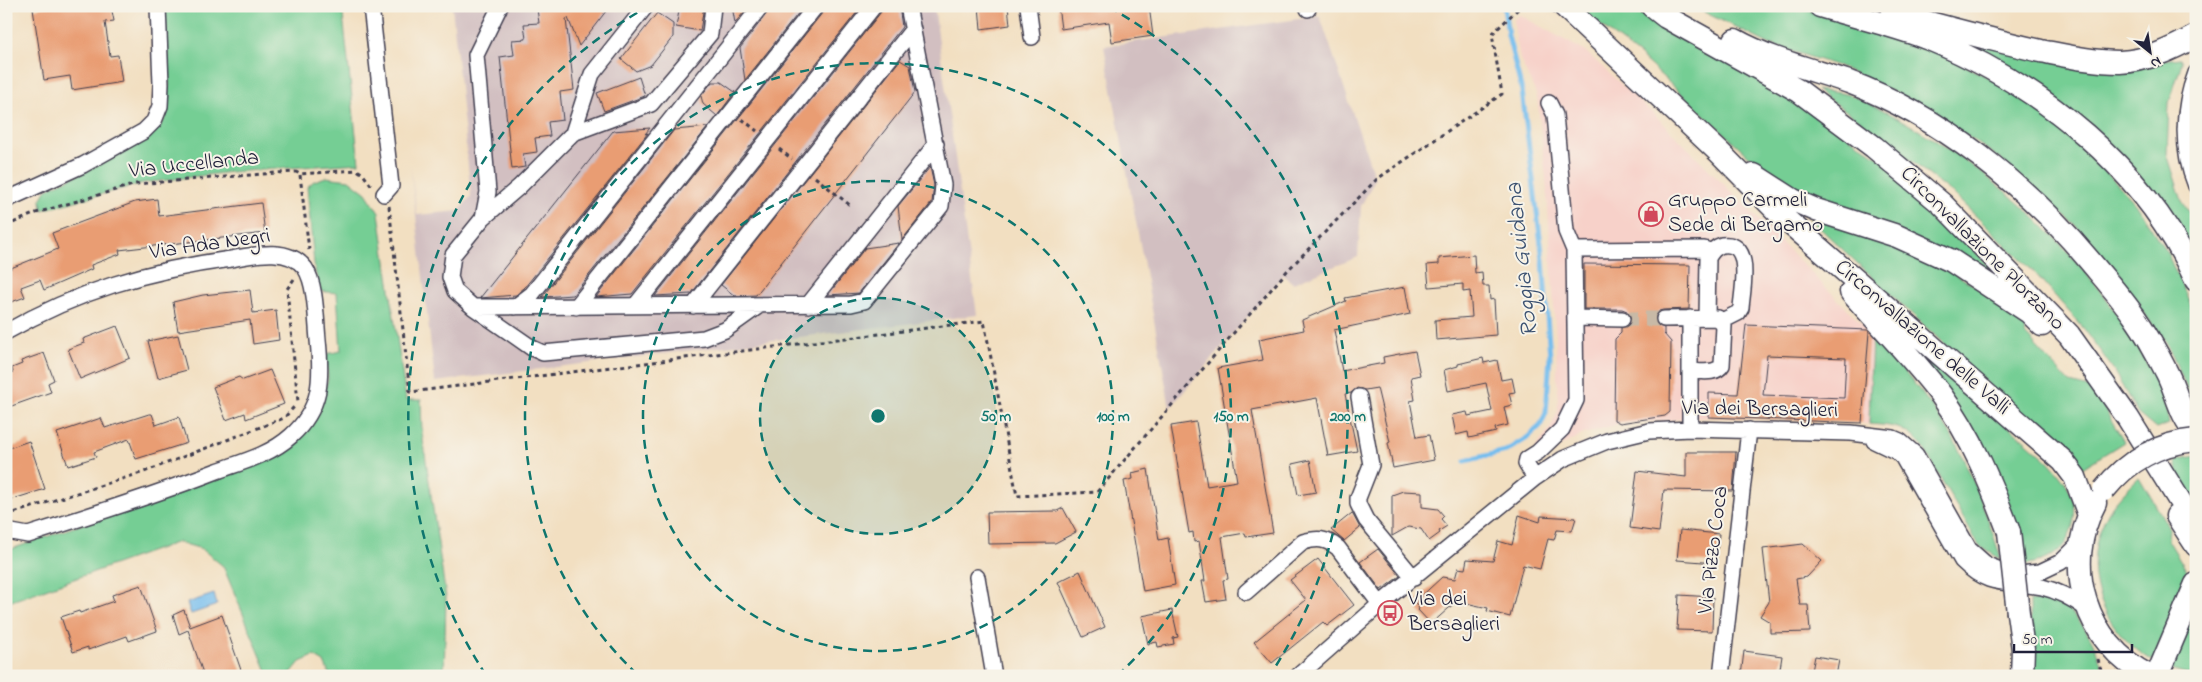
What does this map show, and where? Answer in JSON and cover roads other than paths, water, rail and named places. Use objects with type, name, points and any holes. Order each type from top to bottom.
[{"type":"highway","name":"Circonvallazione delle Valli","points":[[1564,6],[1720,153],[1783,217],[2063,461],[2075,478],[2089,515]]},
{"type":"highway","name":"Circonvallazione Plorzano","points":[[1652,6],[1666,17],[1799,91],[1874,147],[1942,204],[2069,335],[2128,418],[2196,527]]},
{"type":"highway","points":[[1673,6],[1740,43],[1798,66],[1849,83],[1896,103],[1964,144],[2007,178],[2039,206],[2067,235],[2134,316],[2167,373],[2185,418],[2196,432]]},
{"type":"highway","points":[[1820,6],[1928,39],[2008,80],[2068,121],[2089,137],[2130,179],[2165,223],[2196,280]]},
{"type":"highway","points":[[1867,6],[2012,45],[2092,60],[2121,62],[2149,57],[2174,48],[2196,36]]},
{"type":"highway","name":"Circonvallazione Plorzano","points":[[1720,153],[1793,200],[1816,210],[1898,236],[1952,261],[2029,312],[2059,342],[2092,382],[2119,421],[2196,545]]},
{"type":"highway","points":[[1783,217],[1924,374],[1942,397],[1978,456],[2009,532],[2023,649],[2022,676]]},
{"type":"highway","points":[[2117,676],[2106,642],[2087,609],[2079,574],[2081,542],[2089,515],[2104,490],[2116,476],[2140,457],[2165,446],[2196,440]]},
{"type":"highway","points":[[2157,676],[2196,584]]},
{"type":"highway","points":[[2106,642],[2128,663],[2149,676]]},
{"type":"street","points":[[6,200],[83,165],[144,131],[154,121],[160,106],[161,84],[158,6]]},
{"type":"street","points":[[371,6],[391,186],[384,194]]},
{"type":"street","points":[[483,218],[488,192],[476,55],[500,6]]},
{"type":"street","points":[[573,133],[592,74],[646,6]]},
{"type":"street","points":[[712,6],[710,34],[651,104],[573,133],[519,187],[483,218],[453,255],[450,276],[455,291],[473,307],[532,348],[543,353],[704,338],[725,330],[760,305]]},
{"type":"street","points":[[516,307],[532,294],[761,6]]},
{"type":"street","points":[[576,306],[816,6]]},
{"type":"street","points":[[635,306],[874,6]]},
{"type":"street","points":[[473,307],[851,304],[864,301],[941,206],[943,185],[908,6]]},
{"type":"street","points":[[1028,6],[1032,37]]},
{"type":"street","points":[[693,306],[913,29]]},
{"type":"street","points":[[2196,73],[2190,89],[2184,117],[2186,148],[2196,186]]},
{"type":"street","points":[[1535,478],[1526,464],[1527,459],[1538,452],[1562,429],[1576,400],[1574,250],[1566,231],[1555,115],[1549,103]]},
{"type":"street","points":[[808,304],[936,144]]},
{"type":"street","points":[[1664,319],[1690,318],[1714,320],[1738,313],[1741,308],[1744,264],[1742,256],[1731,246],[1723,245],[1711,252],[1708,258],[1714,320]]},
{"type":"street","points":[[1574,250],[1704,249],[1711,252]]},
{"type":"street","name":"Via Ada Negri","points":[[6,332],[34,316],[120,281],[178,266],[270,253],[290,257],[304,267],[311,281],[322,372],[313,407],[299,428],[290,437],[269,451],[158,494],[28,535],[6,531]]},
{"type":"street","points":[[1575,318],[1622,319]]},
{"type":"street","points":[[1690,318],[1690,430]]},
{"type":"street","points":[[1690,371],[1715,371],[1722,365],[1724,326],[1714,320]]},
{"type":"street","points":[[1359,397],[1371,465],[1358,498],[1358,504],[1366,520],[1414,578]]},
{"type":"street","name":"Via dei Bersaglieri","points":[[1298,676],[1380,604],[1535,478],[1563,459],[1607,441],[1650,431],[1749,430],[1851,433],[1893,438],[1916,455],[1969,549],[1987,565],[2003,572],[2019,574],[2040,572],[2062,562],[2081,542]]},
{"type":"street","name":"Via Pizzo Coca","points":[[1721,676],[1749,430]]},
{"type":"street","name":"Via dei Bersaglieri","points":[[1851,433],[1889,448],[1903,458],[1962,561],[1971,570],[1984,579],[2052,590],[2067,596],[2087,609]]},
{"type":"street","points":[[1246,592],[1303,542],[1323,539],[1338,548],[1380,604]]},
{"type":"street","points":[[977,578],[994,676]]},
{"type":"water","points":[[214,594],[217,605],[191,614],[187,603]]},
{"type":"waterway","name":"Roggia Guidana","points":[[1465,461],[1506,451],[1527,438],[1540,426],[1546,413],[1550,357],[1543,260],[1522,91],[1508,36],[1504,6]]},
{"type":"tunnel","points":[[1622,319],[1664,319]]},
{"type":"place","name":"Gruppo Carmeli Sede di Bergamo","points":[[1651,214]]},
{"type":"place","name":"Via dei Bersaglieri","points":[[1390,613]]}]
